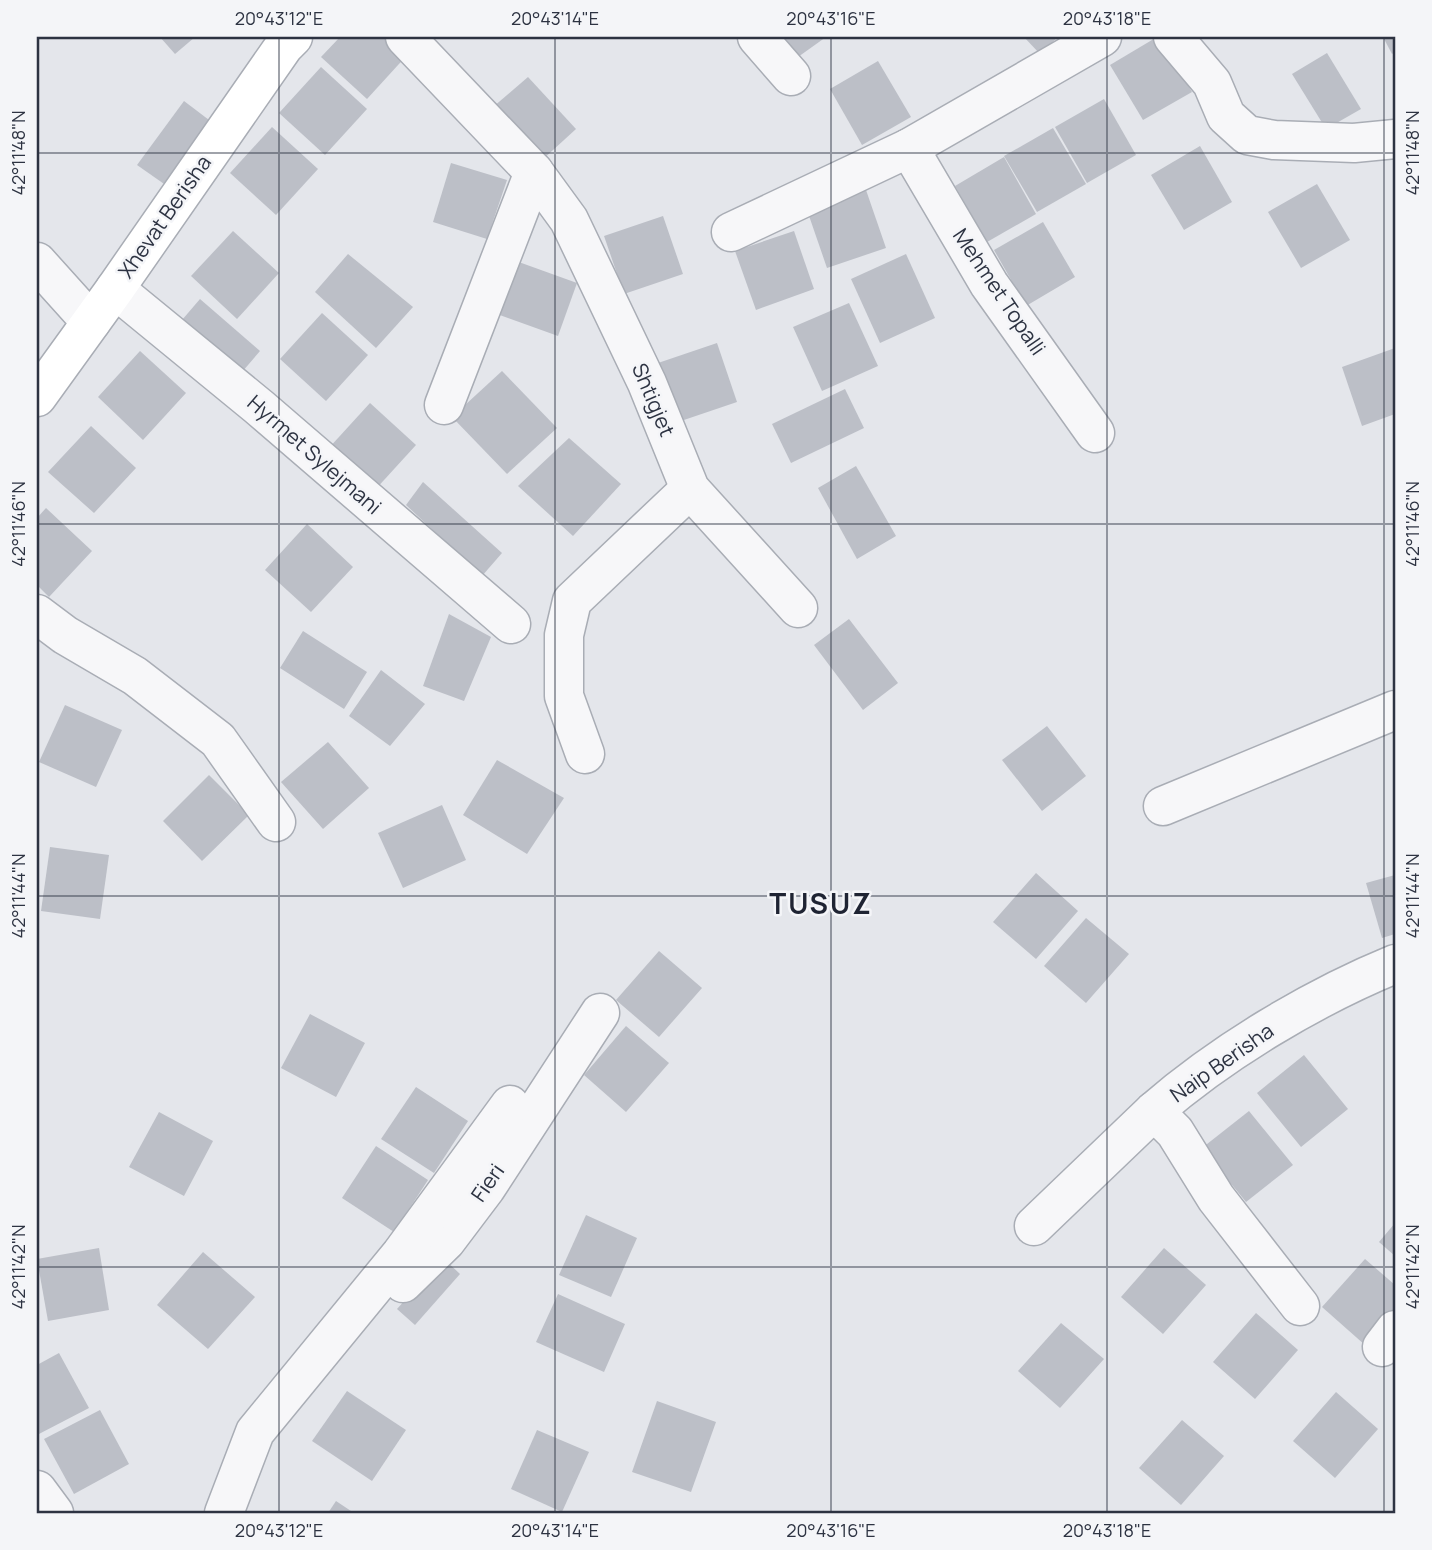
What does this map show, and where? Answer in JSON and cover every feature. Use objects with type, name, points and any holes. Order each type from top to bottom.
[{"type":"street","name":"Shtigjet","points":[[405,37],[534,172],[569,220],[647,383],[690,489],[799,608]]},
{"type":"street","points":[[757,37],[791,76]]},
{"type":"street","points":[[731,232],[909,148],[1102,37]]},
{"type":"street","points":[[1173,37],[1212,83],[1226,116],[1247,135],[1274,140],[1354,143],[1395,139]]},
{"type":"street","name":"Xhevat Berisha","points":[[37,397],[116,289],[284,40]]},
{"type":"street","name":"Mehmet Topalli","points":[[909,148],[989,284],[1095,433]]},
{"type":"street","points":[[444,405],[534,172]]},
{"type":"street","points":[[37,262],[91,322]]},
{"type":"street","name":"Hyrmet Sylejmani","points":[[116,289],[259,407],[511,624]]},
{"type":"street","points":[[585,754],[564,696],[564,635],[572,601],[690,489]]},
{"type":"street","points":[[37,614],[65,635],[135,676],[218,740],[276,822]]},
{"type":"street","points":[[1163,806],[1395,710]]},
{"type":"street","name":"Naip Berisha","points":[[1300,1306],[1216,1198],[1175,1132],[1154,1111],[1185,1085],[1307,1005],[1359,978],[1395,964]]},
{"type":"street","name":"Fieri","points":[[345,1323],[377,1308],[446,1241],[486,1188],[600,1013]]},
{"type":"street","name":"Fieri","points":[[224,1513],[255,1432],[401,1254],[510,1105]]},
{"type":"street","points":[[1034,1226],[1154,1111]]},
{"type":"street","points":[[37,1490],[54,1513]]},
{"type":"building","points":[[160,37],[195,37],[175,54]]},
{"type":"building","points":[[340,37],[391,37],[409,53],[367,99],[321,57]]},
{"type":"building","points":[[783,37],[826,37],[798,57]]},
{"type":"building","points":[[1024,37],[1058,37],[1040,54]]},
{"type":"building","points":[[1157,37],[1192,92],[1143,120],[1110,65]]},
{"type":"building","points":[[1383,37],[1395,37],[1395,52],[1392,54]]},
{"type":"building","points":[[1327,53],[1361,109],[1326,129],[1292,74]]},
{"type":"building","points":[[878,61],[911,117],[862,145],[830,89]]},
{"type":"building","points":[[321,67],[367,109],[325,155],[279,113]]},
{"type":"building","points":[[528,77],[576,129],[541,161],[493,107]]},
{"type":"building","points":[[1104,99],[1136,155],[1087,183],[1055,127]]},
{"type":"building","points":[[184,101],[213,123],[167,186],[137,165]]},
{"type":"building","points":[[272,127],[318,169],[276,215],[230,173]]},
{"type":"building","points":[[1053,128],[1086,184],[1037,212],[1004,156]]},
{"type":"building","points":[[1200,146],[1232,202],[1184,230],[1151,175]]},
{"type":"building","points":[[1004,157],[1036,214],[987,242],[955,186]]},
{"type":"building","points":[[451,163],[507,180],[487,239],[433,222]]},
{"type":"building","points":[[1317,184],[1350,240],[1301,268],[1268,212]]},
{"type":"building","points":[[866,190],[886,248],[827,268],[807,210]]},
{"type":"building","points":[[663,216],[683,274],[624,294],[604,236]]},
{"type":"building","points":[[1043,222],[1075,277],[1026,306],[994,250]]},
{"type":"building","points":[[233,231],[279,273],[237,319],[191,276]]},
{"type":"building","points":[[794,231],[814,289],[756,310],[735,251]]},
{"type":"building","points":[[348,254],[413,307],[376,348],[315,292]]},
{"type":"building","points":[[906,254],[935,318],[880,343],[851,279]]},
{"type":"building","points":[[516,261],[577,283],[558,336],[497,314]]},
{"type":"building","points":[[200,299],[260,351],[236,379],[176,327]]},
{"type":"building","points":[[849,303],[878,366],[822,391],[793,327]]},
{"type":"building","points":[[322,313],[368,355],[326,401],[280,359]]},
{"type":"building","points":[[717,343],[737,402],[678,422],[658,363]]},
{"type":"building","points":[[1395,348],[1395,414],[1362,426],[1342,367]]},
{"type":"building","points":[[140,351],[186,393],[143,440],[98,397]]},
{"type":"building","points":[[502,371],[557,428],[507,474],[452,417]]},
{"type":"building","points":[[845,389],[864,428],[791,463],[772,424]]},
{"type":"building","points":[[370,403],[416,445],[374,491],[328,449]]},
{"type":"building","points":[[91,426],[136,468],[94,513],[48,472]]},
{"type":"building","points":[[569,438],[621,484],[573,536],[518,486]]},
{"type":"building","points":[[856,466],[896,536],[857,559],[818,488]]},
{"type":"building","points":[[423,482],[502,553],[482,576],[406,505]]},
{"type":"building","points":[[46,508],[92,551],[49,597],[37,585],[37,518]]},
{"type":"building","points":[[307,524],[353,567],[311,612],[265,570]]},
{"type":"building","points":[[449,614],[491,637],[464,701],[423,686]]},
{"type":"building","points":[[849,619],[898,683],[863,710],[814,645]]},
{"type":"building","points":[[303,631],[367,672],[344,709],[280,668]]},
{"type":"building","points":[[381,670],[425,704],[390,746],[349,716]]},
{"type":"building","points":[[65,705],[122,730],[96,787],[39,762]]},
{"type":"building","points":[[1047,726],[1086,776],[1042,811],[1002,760]]},
{"type":"building","points":[[328,742],[369,788],[323,829],[281,782]]},
{"type":"building","points":[[497,760],[564,798],[527,854],[463,815]]},
{"type":"building","points":[[209,775],[249,815],[202,861],[163,821]]},
{"type":"building","points":[[442,805],[466,860],[403,888],[378,833]]},
{"type":"building","points":[[50,847],[109,855],[100,919],[41,911]]},
{"type":"building","points":[[1036,873],[1078,911],[1036,959],[993,922]]},
{"type":"building","points":[[1395,875],[1395,934],[1382,938],[1366,883]]},
{"type":"building","points":[[1086,918],[1129,954],[1086,1003],[1044,966]]},
{"type":"building","points":[[659,951],[702,988],[659,1037],[616,1000]]},
{"type":"building","points":[[310,1014],[365,1043],[336,1097],[281,1068]]},
{"type":"building","points":[[626,1026],[669,1063],[626,1112],[584,1075]]},
{"type":"building","points":[[1304,1055],[1348,1109],[1301,1147],[1257,1093]]},
{"type":"building","points":[[416,1087],[468,1121],[434,1173],[381,1139]]},
{"type":"building","points":[[1249,1111],[1293,1165],[1246,1202],[1202,1148]]},
{"type":"building","points":[[159,1112],[213,1141],[184,1196],[129,1167]]},
{"type":"building","points":[[376,1146],[428,1180],[394,1232],[342,1198]]},
{"type":"building","points":[[586,1215],[637,1238],[611,1297],[559,1275]]},
{"type":"building","points":[[1395,1223],[1395,1256],[1379,1242]]},
{"type":"building","points":[[99,1248],[109,1310],[48,1321],[37,1259]]},
{"type":"building","points":[[1164,1248],[1206,1285],[1163,1334],[1121,1297]]},
{"type":"building","points":[[203,1252],[255,1297],[208,1349],[157,1305]]},
{"type":"building","points":[[443,1258],[460,1274],[415,1325],[397,1309]]},
{"type":"building","points":[[1365,1259],[1395,1285],[1395,1310],[1365,1345],[1322,1307]]},
{"type":"building","points":[[558,1294],[625,1324],[604,1372],[536,1342]]},
{"type":"building","points":[[1256,1313],[1298,1350],[1255,1399],[1213,1362]]},
{"type":"building","points":[[1061,1323],[1104,1359],[1060,1408],[1018,1371]]},
{"type":"building","points":[[59,1353],[89,1408],[37,1435],[37,1365]]},
{"type":"building","points":[[347,1391],[406,1430],[372,1481],[312,1441]]},
{"type":"building","points":[[1336,1392],[1378,1429],[1335,1478],[1293,1441]]},
{"type":"building","points":[[657,1401],[716,1422],[691,1492],[632,1472]]},
{"type":"building","points":[[100,1410],[129,1464],[74,1494],[44,1439]]},
{"type":"building","points":[[1182,1420],[1224,1456],[1181,1505],[1139,1468]]},
{"type":"building","points":[[537,1430],[589,1452],[562,1512],[511,1489]]},
{"type":"building","points":[[336,1501],[354,1513],[328,1513]]},
{"type":"district","name":"TUSUZ","points":[[821,904]]}]
